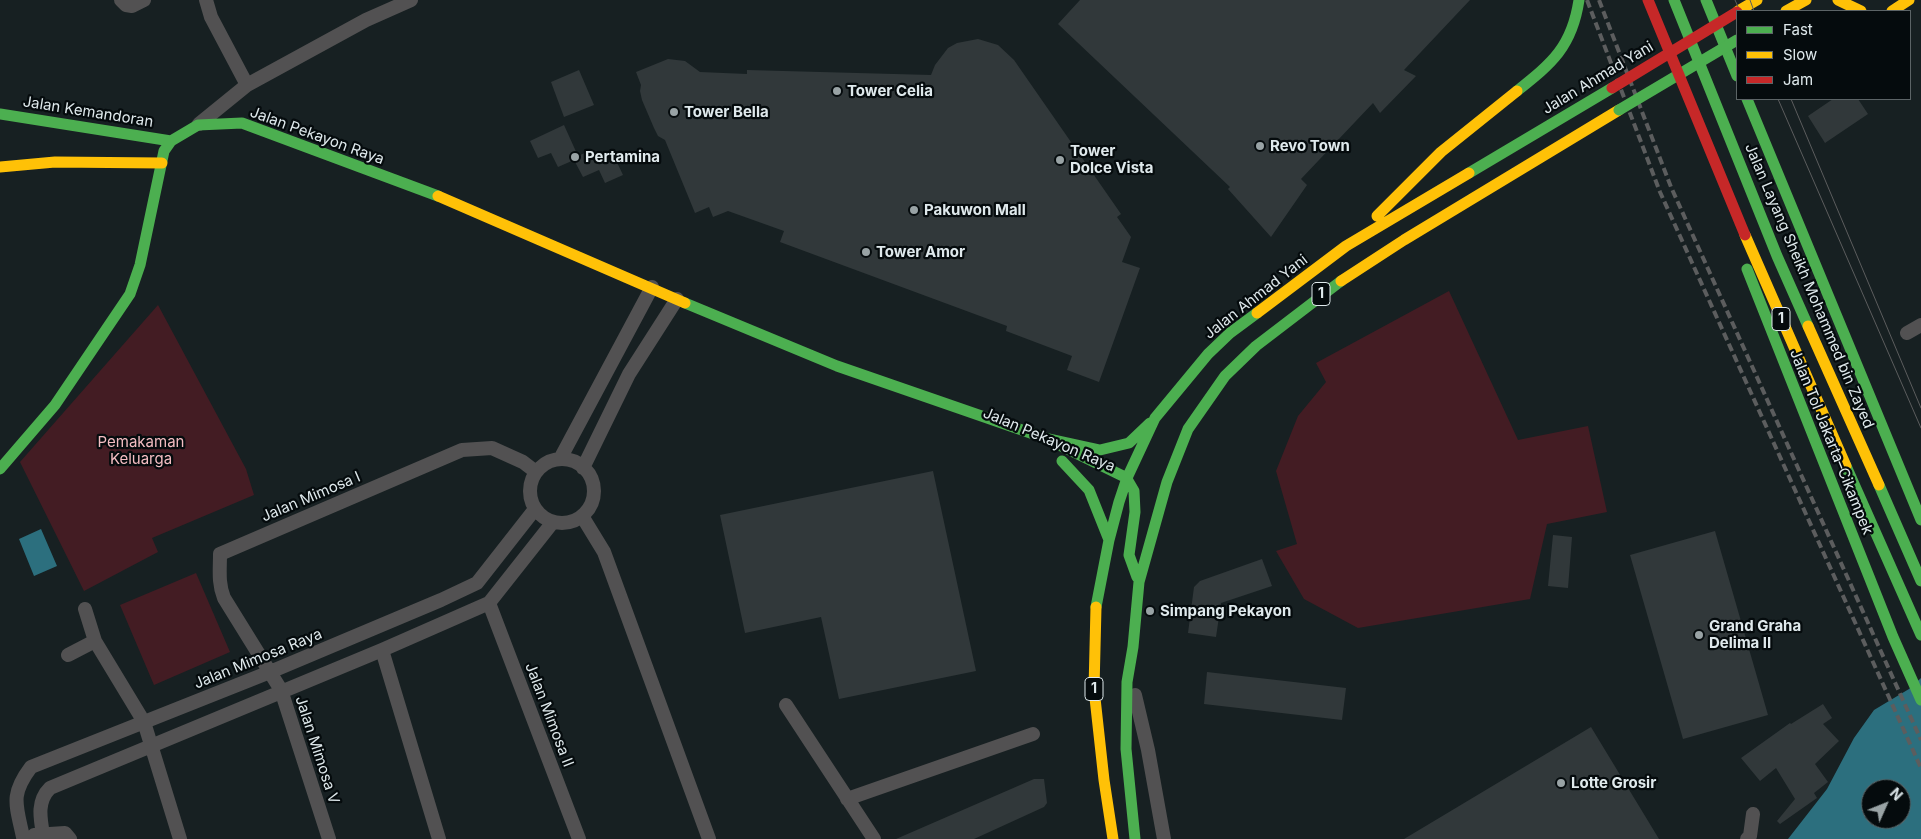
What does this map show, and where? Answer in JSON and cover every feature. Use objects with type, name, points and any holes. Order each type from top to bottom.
[{"type":"main road","points":[[1346,246],[1441,152],[1543,70],[1561,51],[1576,20],[1579,0]]},
{"type":"main road","name":"Jalan Tol Jakarta–Cikampek","points":[[1636,0],[1893,637],[1921,700]]},
{"type":"main road","name":"1","points":[[1648,0],[1757,265],[1921,635]]},
{"type":"main road","name":"Jalan Layang Sheikh Mohammed bin Zayed","points":[[1674,0],[1777,256],[1921,581]]},
{"type":"main road","points":[[1706,0],[1736,74]]},
{"type":"main road","name":"Jalan Ahmad Yani","points":[[1741,10],[1757,0]]},
{"type":"main road","points":[[1788,10],[1806,0]]},
{"type":"main road","points":[[1838,0],[1859,10]]},
{"type":"main road","points":[[1894,10],[1909,0]]},
{"type":"main road","name":"Jalan Ahmad Yani","points":[[1112,839],[1094,689],[1096,603],[1109,540],[1127,478],[1155,418],[1208,354],[1230,333],[1346,246],[1736,13]]},
{"type":"main road","name":"1","points":[[1135,839],[1126,749],[1127,682],[1133,647],[1139,582],[1167,482],[1188,429],[1225,376],[1256,346],[1331,287],[1396,245],[1736,41]]},
{"type":"main road","points":[[1747,100],[1921,520]]},
{"type":"main road","name":"Jalan Kemandoran","points":[[0,114],[171,141]]},
{"type":"main road","name":"Jalan Pekayon Raya","points":[[171,141],[198,125],[242,123],[464,206],[677,299],[862,375],[1045,438],[1127,478]]},
{"type":"main road","points":[[0,469],[55,405],[130,294],[140,265],[164,151],[171,141]]},
{"type":"main road","points":[[0,167],[55,162],[162,164]]},
{"type":"main road","points":[[1221,363],[1289,320]]},
{"type":"main road","name":"Jalan Pekayon Raya","points":[[746,327],[1001,435]]},
{"type":"main road","points":[[1045,438],[1100,450],[1129,443],[1155,418]]},
{"type":"main road","name":"Jalan Pekayon Raya","points":[[1090,474],[1058,460],[1089,490],[1109,540]]},
{"type":"main road","points":[[1139,582],[1128,556],[1135,512],[1134,491],[1127,478],[1145,466]]},
{"type":"main road","name":"Jalan Pekayon Raya","points":[[1114,486],[1127,478]]},
{"type":"main road","points":[[1133,647],[1132,684],[1137,813],[1140,839]]},
{"type":"street","points":[[121,0],[130,6],[144,0]]},
{"type":"street","points":[[206,0],[211,17],[247,85]]},
{"type":"street","points":[[198,125],[247,85],[366,20],[411,0]]},
{"type":"street","points":[[560,459],[652,287]]},
{"type":"street","points":[[583,468],[629,374],[677,299]]},
{"type":"street","points":[[1907,333],[1921,325]]},
{"type":"street","name":"Jalan Mimosa I","points":[[270,672],[224,598],[218,579],[220,554],[462,450],[492,448],[523,462],[536,472]]},
{"type":"street","points":[[560,459],[572,461],[583,468],[591,479],[594,492],[590,506],[582,516],[573,521],[563,523],[553,522],[543,517],[535,509],[530,496],[531,483],[536,472],[547,463],[560,459]]},
{"type":"street","name":"Jalan Mimosa Raya","points":[[19,838],[17,789],[31,767],[270,672],[477,583],[535,509]]},
{"type":"street","points":[[582,516],[604,552],[709,839]]},
{"type":"street","points":[[43,834],[39,815],[41,802],[50,788],[281,690],[382,650],[489,603],[553,522]]},
{"type":"street","points":[[441,600],[450,620]]},
{"type":"street","name":"Jalan Mimosa II","points":[[489,603],[579,839]]},
{"type":"street","points":[[85,609],[95,641],[144,722],[180,839]]},
{"type":"street","points":[[68,655],[95,641]]},
{"type":"street","points":[[382,650],[439,839]]},
{"type":"street","name":"Jalan Mimosa V","points":[[270,672],[281,690],[329,839]]},
{"type":"street","points":[[1132,684],[1148,750],[1164,839]]},
{"type":"street","points":[[786,705],[874,839]]},
{"type":"street","points":[[848,799],[1033,734]]},
{"type":"street","points":[[1747,839],[1750,836],[1753,814]]},
{"type":"street","points":[[19,838],[65,833],[70,839]]},
{"type":"green space","points":[[1449,291],[1518,440],[1588,426],[1607,512],[1547,524],[1530,599],[1358,628],[1304,599],[1276,551],[1297,544],[1276,471],[1298,416],[1326,382],[1316,363]]},
{"type":"green space","name":"Pemakaman Keluarga","points":[[158,305],[246,469],[254,495],[152,538],[158,552],[84,591],[20,462]]},
{"type":"green space","points":[[196,573],[230,652],[154,685],[120,605]]},
{"type":"water","points":[[41,529],[57,566],[34,576],[19,539]]},
{"type":"water","points":[[1921,678],[1921,839],[1788,839],[1827,789],[1854,738],[1874,710],[1909,689]]},
{"type":"building","name":"Revo Town","points":[[1080,0],[1470,0],[1404,70],[1416,76],[1380,113],[1373,103],[1301,179],[1307,185],[1271,237],[1228,189],[1230,187],[1058,24]]},
{"type":"building","name":"Pakuwon Mall","points":[[978,39],[998,45],[1014,60],[1121,214],[1117,217],[1131,237],[1122,262],[1140,268],[1099,382],[1067,370],[1072,356],[1006,331],[1007,326],[780,242],[784,231],[728,211],[713,217],[709,207],[695,213],[665,140],[658,136],[642,100],[641,85],[636,72],[668,59],[685,61],[700,72],[747,74],[747,70],[931,75],[935,65],[948,48],[957,43]]},
{"type":"building","points":[[579,70],[594,105],[564,117],[551,82]]},
{"type":"building","points":[[1832,100],[1859,100],[1868,114],[1825,143],[1808,116]]},
{"type":"building","name":"Pertamina","points":[[564,125],[578,156],[593,149],[599,162],[614,156],[623,175],[605,183],[599,170],[583,177],[574,160],[558,167],[551,153],[538,158],[530,141]]},
{"type":"building","points":[[933,471],[976,671],[839,699],[821,617],[745,633],[720,515]]},
{"type":"building","name":"Grand Graha Delima II","points":[[1715,531],[1768,715],[1683,739],[1630,555]]},
{"type":"building","points":[[1553,535],[1572,537],[1568,588],[1548,586]]},
{"type":"building","points":[[1262,559],[1272,586],[1221,603],[1216,637],[1188,633],[1194,587],[1200,581]]},
{"type":"building","points":[[1207,672],[1346,688],[1342,720],[1204,704]]},
{"type":"building","points":[[1823,704],[1832,718],[1823,724],[1839,741],[1815,764],[1828,782],[1814,793],[1817,798],[1780,824],[1777,821],[1795,799],[1776,768],[1760,781],[1741,758],[1790,723]]},
{"type":"building","name":"Lotte Grosir","points":[[1591,727],[1659,839],[1404,839]]},
{"type":"building","points":[[1034,779],[1044,779],[1047,803],[1044,807],[974,839],[896,839]]},
{"type":"tram line","points":[[1735,0],[1740,10]]},
{"type":"tram line","points":[[1750,0],[1754,10]]},
{"type":"tram line","points":[[1778,100],[1921,428]]},
{"type":"tram line","points":[[1791,100],[1921,408]]},
{"type":"railway","points":[[1587,0],[1660,192],[1921,768]]},
{"type":"railway","points":[[1599,0],[1671,187],[1921,740]]},
{"type":"traffic: fast","points":[[1517,91],[1540,72],[1566,42],[1576,16],[1579,0]]},
{"type":"traffic: fast","points":[[1674,0],[1777,256],[1808,326]]},
{"type":"traffic: fast","points":[[1706,0],[1736,74]]},
{"type":"traffic: fast","points":[[1619,110],[1736,41]]},
{"type":"traffic: fast","points":[[1469,173],[1612,88]]},
{"type":"traffic: fast","points":[[1747,100],[1921,520]]},
{"type":"traffic: fast","points":[[0,114],[171,141]]},
{"type":"traffic: fast","points":[[0,469],[55,405],[130,294],[140,265],[164,151],[171,141],[198,125],[242,123],[438,196]]},
{"type":"traffic: fast","points":[[1747,269],[1893,637],[1921,700]]},
{"type":"traffic: fast","points":[[1135,839],[1126,749],[1127,682],[1133,647],[1139,582],[1167,482],[1188,429],[1225,376],[1256,346],[1341,281]]},
{"type":"traffic: fast","points":[[685,303],[837,366],[1045,438],[1127,478]]},
{"type":"traffic: fast","points":[[1096,607],[1109,540],[1119,502],[1127,478],[1155,418],[1208,354],[1230,333],[1257,313]]},
{"type":"traffic: fast","points":[[1045,438],[1100,450],[1129,443],[1150,423]]},
{"type":"traffic: fast","points":[[1062,461],[1089,490],[1109,540]]},
{"type":"traffic: fast","points":[[1846,466],[1921,635]]},
{"type":"traffic: fast","points":[[1127,479],[1134,491],[1135,512],[1129,555],[1137,577]]},
{"type":"traffic: fast","points":[[1879,485],[1921,581]]},
{"type":"traffic: slow","points":[[1740,10],[1757,0]]},
{"type":"traffic: slow","points":[[1788,10],[1806,0]]},
{"type":"traffic: slow","points":[[1838,0],[1859,10]]},
{"type":"traffic: slow","points":[[1894,10],[1909,0]]},
{"type":"traffic: slow","points":[[1377,216],[1441,152],[1517,91]]},
{"type":"traffic: slow","points":[[1341,281],[1404,240],[1619,110]]},
{"type":"traffic: slow","points":[[0,167],[55,162],[162,163]]},
{"type":"traffic: slow","points":[[1257,313],[1346,246],[1469,173]]},
{"type":"traffic: slow","points":[[438,196],[685,303]]},
{"type":"traffic: slow","points":[[1745,235],[1846,466]]},
{"type":"traffic: slow","points":[[1808,326],[1879,485]]},
{"type":"traffic: slow","points":[[1096,607],[1094,689],[1104,780],[1113,839]]},
{"type":"traffic: jam","points":[[1648,0],[1745,235]]},
{"type":"traffic: jam","points":[[1612,88],[1736,13]]},
{"type":"place","name":"Tower Celia","points":[[837,91]]},
{"type":"place","name":"Tower Bella","points":[[674,112]]},
{"type":"place","name":"Revo Town","points":[[1260,146]]},
{"type":"place","name":"Pertamina","points":[[575,157]]},
{"type":"place","name":"Tower Dolce Vista","points":[[1060,160]]},
{"type":"place","name":"Pakuwon Mall","points":[[914,210]]},
{"type":"place","name":"Tower Amor","points":[[866,252]]},
{"type":"place","name":"Simpang Pekayon","points":[[1150,611]]},
{"type":"place","name":"Grand Graha Delima II","points":[[1699,635]]},
{"type":"place","name":"Lotte Grosir","points":[[1561,783]]}]
